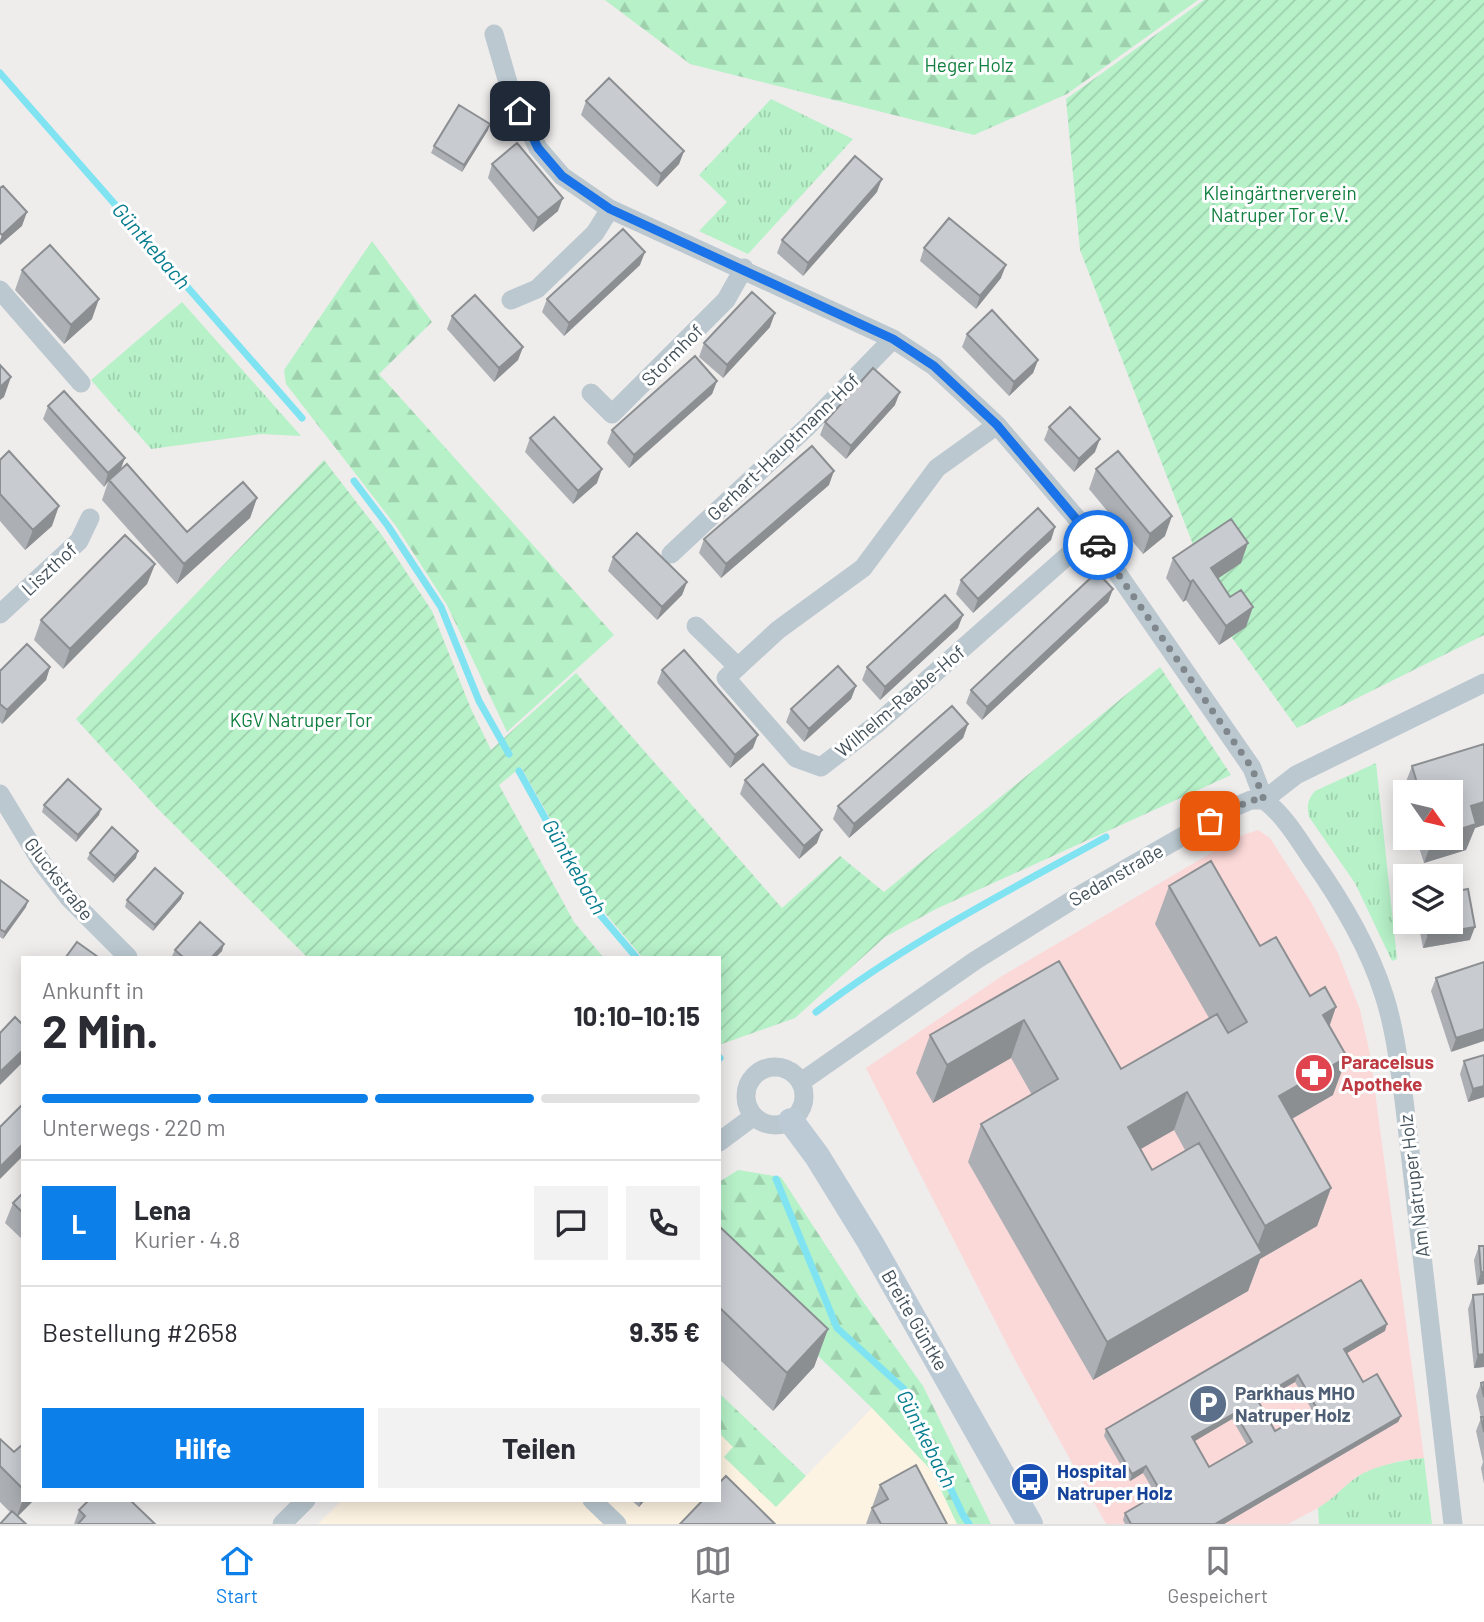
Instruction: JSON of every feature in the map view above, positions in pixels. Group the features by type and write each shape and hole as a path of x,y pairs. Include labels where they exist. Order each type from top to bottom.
{"street":[{"path":"494,34 511,93 538,148 562,176 610,209 744,268 893,339 934,366 997,425 1091,535 1252,768 1264,800"},
{"path":"511,300 537,289 595,233 610,209"},
{"name":"Stormhof","path":"591,393 612,414 726,300 744,268"},
{"path":"0,290 81,383"},
{"name":"Gerhart-Hauptmann-Hof","path":"671,554 807,427 893,339"},
{"path":"696,626 738,667 778,630 863,568 937,468 997,425"},
{"name":"Liszthof","path":"0,614 79,541 90,518"},
{"name":"Wilhelm-Raabe-Hof","path":"738,667 726,678 796,758 821,767 877,724 1091,535"},
{"name":"Sedanstraße","path":"801,1082 976,960 1082,894 1232,807 1251,800 1264,800 1296,775 1484,683"},
{"name":"Gluckstraße","path":"0,794 42,863 69,898 127,956"},
{"name":"Am Natruper Holz","path":"1264,800 1283,818 1332,887 1362,941 1384,995 1396,1044 1404,1100 1452,1524"},
{"path":"780,1067 793,1072 801,1082 804,1102 799,1114 791,1121 777,1126 765,1124 754,1116 748,1106 748,1084 757,1073 780,1067"},
{"path":"721,1141 754,1116"},
{"name":"Breite Güntke","path":"791,1121 817,1156 870,1242 1030,1524"},
{"path":"282,1524 304,1502"},
{"path":"594,1502 613,1523"}],"shaded area":[{"path":"1258,830 1270,838 1311,902 1338,953 1360,1010 1370,1054 1424,1458 1399,1461 1356,1477 1331,1501 1288,1524 1106,1524 1016,1362 866,1068 1002,976 1240,836"},
{"path":"872,1408 932,1471 957,1524 318,1524 340,1502 721,1502 721,1435 733,1447 724,1457 776,1507"}],"green space":[{"name":"Heger Holz","path":"605,0 1198,0 1067,94 974,135 690,64"},
{"name":"Kleingärtnerverein Natruper Tor e.V.","path":"1204,0 1484,0 1484,635 1297,728 1225,628 1080,250 1066,99"},
{"path":"771,99 853,139 748,254 699,231 727,202 699,175"},
{"path":"372,241 432,322 379,374 614,635 507,732 447,605 396,526 286,384 284,370"},
{"path":"182,302 301,436 261,434 151,449 91,380"},
{"name":"KGV Natruper Tor","path":"324,460 381,534 432,611 471,709 491,750 576,673 782,908 840,856 884,892 1160,667 1231,775 936,909 885,937 795,1018 721,1044 721,956 641,956 600,907 521,767 499,785 574,922 602,956 306,956 158,809 76,719"},
{"path":"1376,763 1397,959 1392,961 1355,883 1309,817 1309,800 1315,791"},
{"path":"738,1170 781,1177 859,1296 923,1386 991,1524 957,1524 932,1471 872,1408 721,1262 721,1181"},
{"path":"721,1395 806,1476 776,1507 724,1457 733,1447 721,1435"},
{"path":"1424,1458 1432,1524 1319,1524 1318,1508 1361,1474 1387,1464"}],"building":[{"path":"609,78 684,151 661,174 586,101"},
{"path":"459,105 490,124 464,165 434,146"},
{"path":"517,143 563,198 538,218 492,164"},
{"path":"855,156 882,179 808,263 782,240"},
{"path":"3,186 27,212 2,235 0,188"},
{"path":"949,218 1006,265 980,296 924,248"},
{"path":"623,229 645,252 569,323 547,299"},
{"path":"50,245 99,299 71,325 22,270"},
{"path":"752,292 775,313 727,365 704,343"},
{"path":"475,295 523,347 499,368 452,316"},
{"path":"992,310 1038,360 1014,382 967,334"},
{"path":"695,356 717,381 634,455 612,430"},
{"path":"0,365 11,377 0,387"},
{"path":"873,368 900,392 851,446 825,422"},
{"path":"64,391 125,458 108,473 48,406"},
{"path":"1070,407 1100,439 1079,459 1049,427"},
{"path":"554,417 602,469 578,491 530,438"},
{"path":"812,446 834,471 726,564 704,539"},
{"path":"9,451 59,506 33,530 0,494 0,460"},
{"path":"1118,451 1172,516 1150,534 1096,469"},
{"path":"127,464 187,532 243,482 257,498 184,564 109,480"},
{"path":"1038,508 1055,527 978,599 961,580"},
{"path":"1231,519 1248,543 1211,568 1230,597 1241,590 1253,607 1226,626 1193,580 1190,582 1173,558"},
{"path":"637,533 687,582 662,607 613,557"},
{"path":"125,535 155,564 70,649 41,620"},
{"path":"1097,572 1113,589 987,707 971,690"},
{"path":"945,595 963,615 885,687 867,667"},
{"path":"27,644 50,667 7,710 0,704 0,671"},
{"path":"684,650 758,735 735,755 662,670"},
{"path":"838,666 856,686 809,729 791,709"},
{"path":"952,706 968,724 854,824 838,806"},
{"path":"1484,744 1484,802 1471,806 1476,824 1463,828 1463,780 1416,780 1412,766"},
{"path":"763,764 822,830 804,846 745,780"},
{"path":"68,779 101,809 78,835 44,805"},
{"path":"112,827 138,851 115,876 90,853"},
{"path":"1211,861 1260,946 1276,937 1310,996 1325,987 1336,1007 1323,1015 1347,1057 1279,1096 1331,1188 1265,1226 1187,1092 1128,1127 1152,1170 1199,1143 1262,1253 1107,1342 981,1124 1058,1079 1024,1020 947,1065 930,1035 1059,961 1121,1069 1217,1014 1228,1033 1247,1022 1169,886"},
{"path":"155,868 183,893 155,925 127,900"},
{"path":"0,880 28,901 5,932 0,929"},
{"path":"1468,889 1475,927 1463,929 1463,890"},
{"path":"200,922 224,944 213,956 182,956 175,950"},
{"path":"77,942 97,956 67,956"},
{"path":"1484,962 1484,1029 1456,1038 1436,978"},
{"path":"15,1017 21,1023 21,1052 0,1072 0,1033"},
{"path":"1484,1055 1484,1086 1473,1089 1464,1061"},
{"path":"21,1106 21,1146 0,1167 0,1127"},
{"path":"21,1195 21,1211 13,1203"},
{"path":"721,1228 828,1329 787,1373 721,1309"},
{"path":"1479,1246 1484,1246 1484,1272 1481,1272"},
{"name":"Parkhaus MHO Natruper Holz","path":"1361,1280 1387,1324 1344,1349 1363,1382 1377,1374 1401,1416 1215,1524 1131,1524 1125,1513 1161,1492 1146,1466 1132,1474 1106,1429","holes":["1298,1375 1316,1407 1275,1431 1257,1399","1235,1413 1252,1442 1209,1467 1192,1437"]},
{"path":"1484,1294 1484,1354 1478,1355 1473,1295"},
{"path":"0,1439 14,1452 21,1446 21,1487 0,1466"},
{"path":"916,1465 947,1524 881,1524 872,1508 888,1499 880,1485"},
{"path":"726,1476 775,1524 680,1524 701,1502 721,1502 721,1481"},
{"path":"87,1502 132,1502 155,1524 78,1524 85,1516 79,1510"},
{"path":"12,1511 26,1524 0,1524"}],"waterway":[{"name":"Güntkebach","path":"0,73 302,418"},
{"name":"Güntkebach","path":"354,481 388,526 441,607 479,701 509,754"},
{"name":"Güntkebach","path":"519,771 596,910 635,956"},
{"path":"816,1012 921,941 1106,837"},
{"name":"Güntkebach","path":"776,1179 837,1328 904,1389 969,1524"}],"way so far":[{"path":"1098,545 1252,768 1259,784 1264,800 1251,800 1232,807 1210,821"}],"place":[{"name":"Paracelsus Apotheke","path":"1314,1073"},
{"name":"Parkhaus MHO Natruper Holz","path":"1208,1404"},
{"name":"Hospital Natruper Holz","path":"1030,1482"}],"route":[{"path":"520,111 538,148 562,176 610,209 744,268 893,339 934,366 997,425 1098,545"}]}
